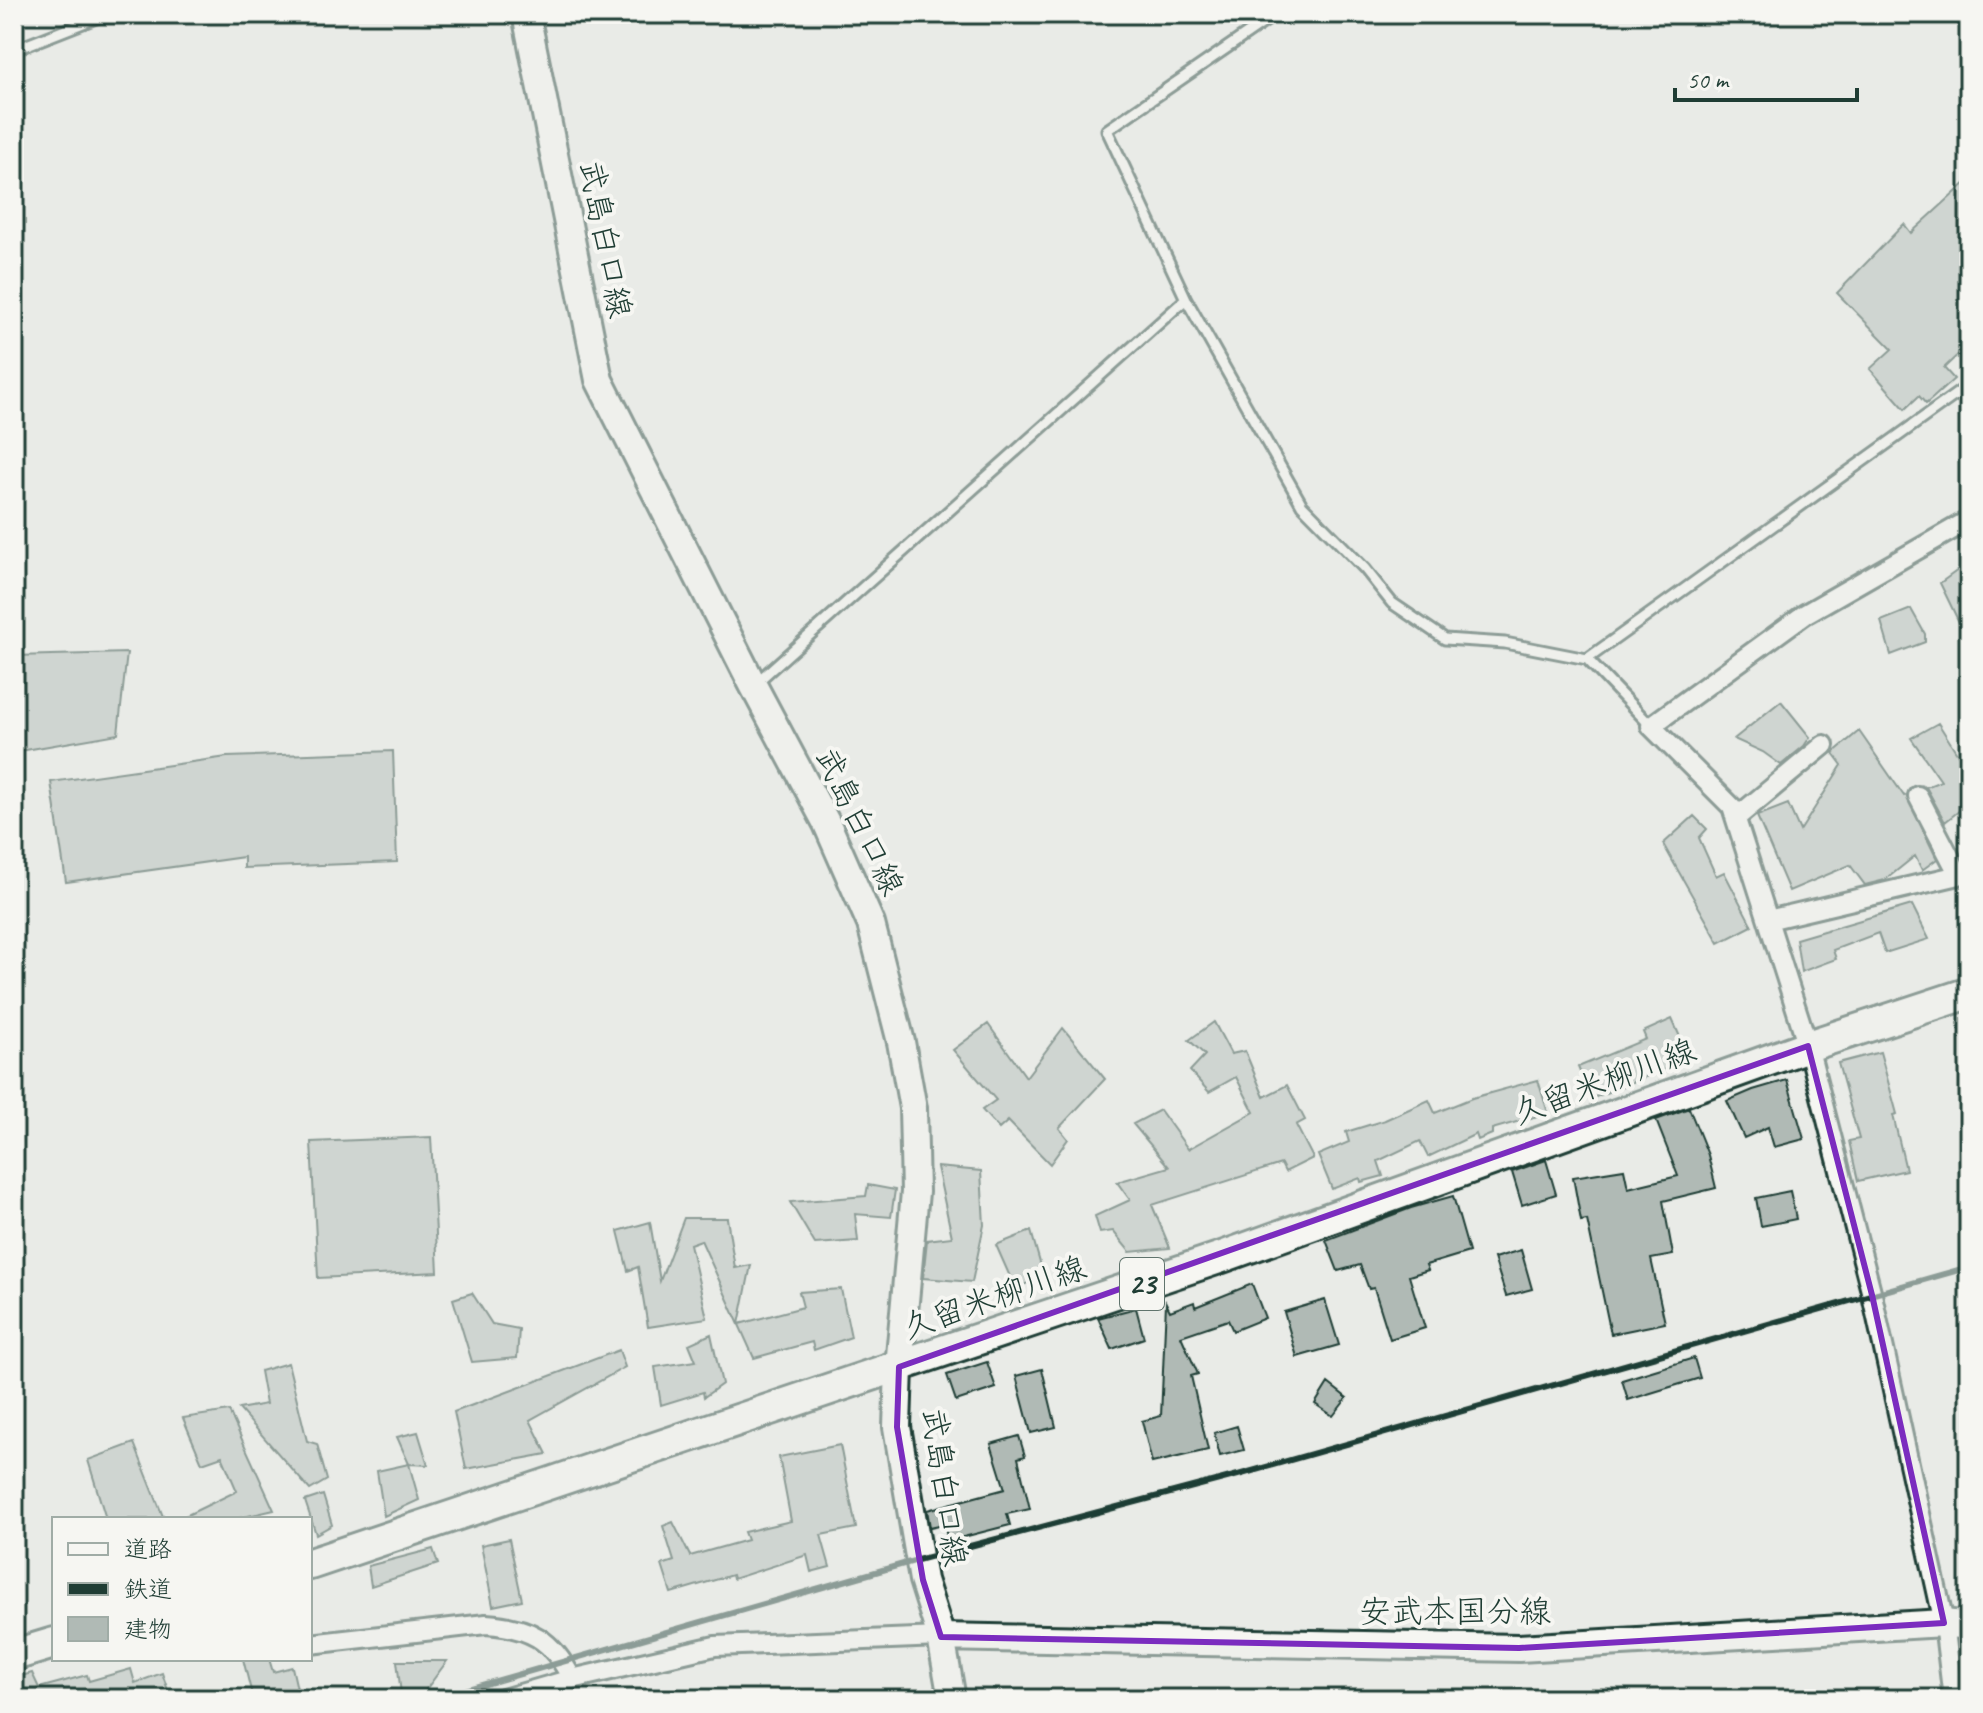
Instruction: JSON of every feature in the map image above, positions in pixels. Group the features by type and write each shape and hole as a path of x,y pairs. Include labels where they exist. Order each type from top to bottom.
{"main road":[{"name":"武島白口線","path":"526,14 599,380 827,824 871,924 901,1042 913,1108 915,1192 899,1367 897,1427 923,1580 941,1637 952,1699"},
{"name":"久留米柳川線","path":"312,1563 1222,1257 1808,1046 1969,993"},
{"name":"安武本国分線","path":"941,1637 1519,1648 1956,1624"},
{"path":"14,1655 52,1644"}],"street":[{"path":"1953,1699 1956,1624 1808,1046 1732,807 1651,726 1805,614 1969,520"},
{"path":"1736,818 1824,745"},
{"path":"1768,920 1959,875 1918,796"},
{"path":"312,1644 486,1624 515,1626 542,1638 563,1662 572,1679"},
{"path":"503,1699 572,1679 715,1646 941,1637"}],"lane":[{"path":"14,50 106,14"},
{"path":"1276,14 1107,130 1186,299 1302,505 1365,569 1392,603 1445,639 1505,643 1587,659 1651,726"},
{"path":"753,685 1186,299"},
{"path":"1587,659 1969,385"}],"highlighted area":[{"path":"1808,1046 1872,1295 1944,1623 1519,1648 941,1637 923,1580 897,1427 899,1367"}],"building":[{"path":"1969,180 1969,344 1944,368 1954,379 1926,404 1919,396 1905,409 1870,369 1892,349 1837,293 1904,224 1911,233"},
{"path":"1969,562 1969,643 1940,583"},
{"path":"1911,609 1925,634 1925,642 1891,655 1881,621"},
{"path":"127,653 118,734 14,752 14,656"},
{"path":"1781,701 1810,737 1781,765 1763,752 1734,739"},
{"path":"1938,723 1969,772 1969,803 1945,822 1926,787 1941,781 1911,738"},
{"path":"1859,731 1906,795 1937,859 1922,870 1915,856 1885,880 1865,885 1850,865 1789,891 1757,816 1788,804 1800,831 1842,765 1833,753"},
{"path":"393,751 397,862 244,868 244,857 66,882 51,782 227,757"},
{"path":"1694,816 1707,829 1699,838 1716,876 1724,872 1752,926 1719,943 1663,844"},
{"path":"1912,905 1929,939 1885,953 1878,933 1833,950 1836,959 1801,972 1796,939"},
{"path":"1672,1019 1690,1059 1591,1099 1578,1067 1646,1039 1643,1032"},
{"path":"1214,1022 1231,1054 1245,1051 1264,1097 1287,1085 1305,1120 1296,1125 1313,1158 1285,1172 1281,1164 1152,1205 1170,1248 1130,1252 1113,1231 1100,1233 1095,1216 1130,1200 1117,1182 1169,1167 1133,1124 1160,1110 1188,1149 1254,1112 1236,1077 1209,1092 1190,1071 1205,1055 1189,1040"},
{"path":"988,1024 1026,1077 1063,1028 1105,1079 1059,1128 1068,1139 1050,1164 1008,1121 999,1129 982,1110 996,1100 953,1050"},
{"path":"1880,1052 1897,1114 1893,1115 1906,1170 1858,1181 1849,1141 1859,1139 1838,1063"},
{"path":"1538,1080 1548,1113 1492,1129 1492,1134 1478,1140 1476,1134 1428,1157 1420,1141 1378,1161 1383,1176 1361,1182 1360,1178 1332,1189 1318,1155 1349,1142 1346,1132 1385,1120 1429,1100 1435,1113 1472,1098"},
{"path":"1787,1080 1804,1139 1774,1147 1768,1127 1744,1138 1727,1101"},
{"path":"1689,1108 1708,1155 1716,1188 1663,1201 1673,1255 1651,1259 1665,1323 1611,1334 1587,1220 1581,1221 1573,1177 1624,1169 1628,1188 1678,1176 1656,1120"},
{"path":"431,1137 438,1272 318,1278 311,1142"},
{"path":"1546,1160 1556,1194 1522,1205 1512,1172"},
{"path":"937,1167 981,1171 984,1225 972,1282 923,1278 927,1240 952,1237"},
{"path":"868,1185 895,1190 891,1217 855,1214 858,1241 815,1244 790,1202 866,1196"},
{"path":"1790,1191 1796,1219 1761,1226 1756,1198"},
{"path":"1453,1196 1469,1252 1426,1265 1428,1270 1409,1276 1425,1328 1390,1339 1374,1288 1369,1289 1360,1265 1338,1271 1326,1240 1411,1208"},
{"path":"684,1218 727,1218 735,1268 751,1265 739,1324 803,1307 799,1292 841,1289 851,1337 814,1350 812,1342 754,1358 701,1240 690,1244 707,1318 648,1327 638,1267 628,1271 618,1231 650,1222 660,1281"},
{"path":"1031,1231 1044,1277 1015,1288 996,1245"},
{"path":"1521,1250 1532,1289 1506,1296 1494,1258"},
{"path":"1252,1284 1265,1318 1233,1331 1228,1320 1181,1336 1198,1374 1191,1376 1208,1450 1152,1463 1142,1421 1161,1416 1166,1303 1170,1311 1194,1302 1195,1307"},
{"path":"472,1293 492,1324 519,1329 517,1358 472,1362 453,1299"},
{"path":"1325,1300 1339,1345 1297,1357 1284,1312"},
{"path":"1136,1308 1144,1338 1112,1349 1098,1318"},
{"path":"711,1334 722,1384 704,1397 703,1392 661,1405 655,1367 696,1361 689,1344"},
{"path":"619,1350 625,1367 530,1420 547,1454 466,1469 454,1412"},
{"path":"1694,1358 1700,1378 1628,1400 1622,1380"},
{"path":"987,1362 996,1388 956,1401 947,1375"},
{"path":"288,1363 307,1441 317,1444 327,1480 310,1490 239,1409 266,1404 260,1371"},
{"path":"1042,1369 1056,1427 1031,1433 1016,1376"},
{"path":"1328,1383 1347,1398 1333,1416 1315,1404"},
{"path":"229,1411 274,1510 244,1517 183,1517 237,1491 222,1456 202,1463 183,1418"},
{"path":"1237,1426 1244,1450 1220,1456 1214,1433"},
{"path":"418,1432 428,1465 409,1464 397,1437"},
{"path":"1019,1436 1025,1456 1018,1458 1030,1509 1007,1514 1010,1525 948,1541 944,1524 930,1527 927,1510 1005,1489 991,1444"},
{"path":"134,1443 163,1517 105,1517 88,1460"},
{"path":"840,1445 856,1528 821,1535 830,1567 811,1572 807,1555 733,1579 732,1575 671,1593 662,1565 674,1561 663,1526 673,1522 690,1556 747,1540 744,1532 791,1521 779,1457"},
{"path":"409,1464 419,1500 384,1516 377,1471"},
{"path":"323,1495 332,1525 316,1534 305,1501"},
{"path":"509,1539 522,1600 493,1606 481,1545"},
{"path":"433,1549 438,1564 371,1586 368,1566"},
{"path":"244,1661 270,1661 273,1672 292,1667 297,1689 253,1699"},
{"path":"397,1661 447,1661 422,1695 401,1694"},
{"path":"131,1669 135,1683 162,1673 171,1699 14,1699 14,1678 32,1673 39,1688 87,1675 89,1681"}],"railway":[{"path":"433,1699 921,1559 1238,1475 1969,1267"}]}
